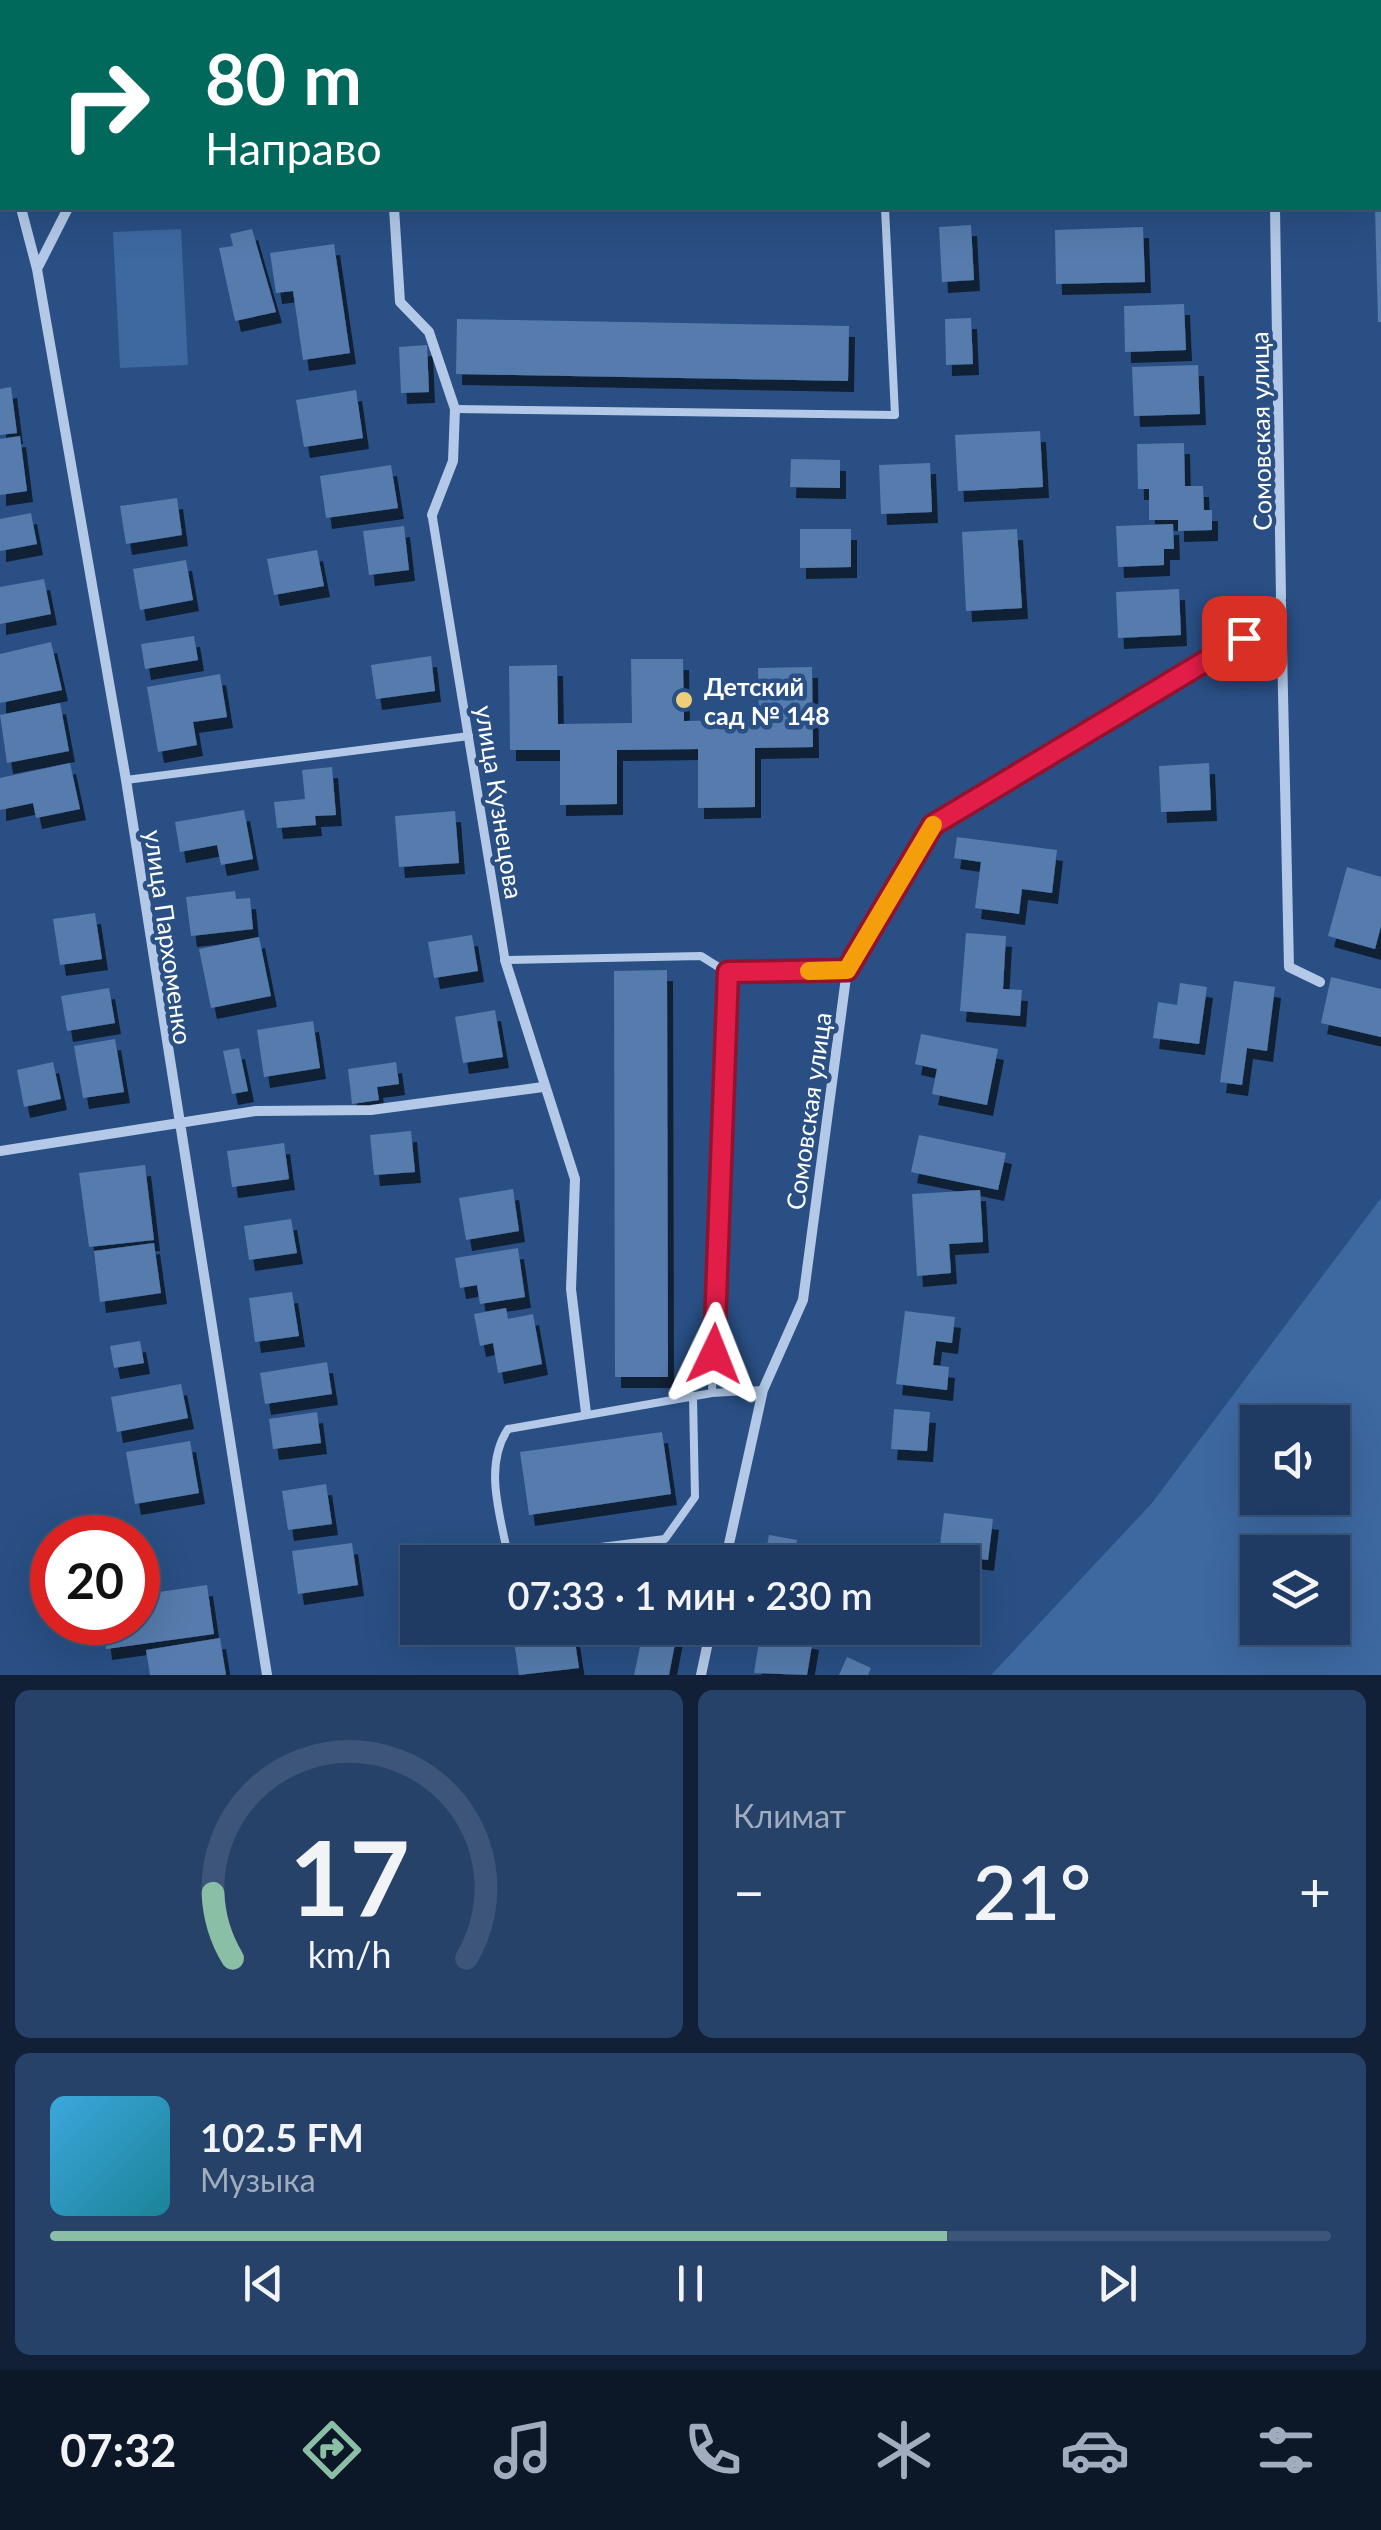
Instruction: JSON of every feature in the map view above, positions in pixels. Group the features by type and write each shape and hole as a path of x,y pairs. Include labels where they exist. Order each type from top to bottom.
{"street":[{"name":"улица Пархоменко","path":"22,210 37,268 126,780 176,1121 267,1675"},
{"path":"37,268 67,210"},
{"name":"улица Кузнецова","path":"394,210 400,302 430,332 454,408 453,461 432,515 505,960 575,1179 571,1289 586,1413"},
{"name":"Сомовская улица","path":"729,1545 763,1390 804,1300 847,970 933,825 1260,627 1281,598 1275,210"},
{"path":"1281,598 1289,966 1320,982"},
{"path":"1260,627 1282,653"},
{"path":"0,1151 256,1111 371,1110 543,1088"},
{"path":"701,1675 707,1645"}],"lane":[{"path":"454,408 895,415 885,210"},
{"path":"126,780 468,736"},
{"path":"505,960 701,956 728,972 847,970"},
{"path":"712,1393 728,972"},
{"path":"506,1545 493,1466 497,1445 508,1430 712,1393 763,1390"},
{"path":"617,1545 665,1539 695,1497 693,1396"}],"shaded area":[{"path":"181,229 188,365 120,368 113,232"},
{"path":"1381,1198 1381,1675 991,1675 1152,1503"}],"building":[{"path":"1375,210 1381,210 1381,322"},
{"path":"971,225 974,280 942,282 939,227"},
{"path":"1143,227 1145,282 1056,284 1055,230"},
{"path":"252,229 276,312 235,321 219,248 233,246 230,234"},
{"path":"334,244 350,353 303,360 293,291 276,293 270,253"},
{"path":"1184,304 1186,350 1125,352 1124,306"},
{"path":"971,318 973,364 946,365 945,319"},
{"path":"457,319 849,326 848,381 456,374"},
{"path":"427,345 429,392 401,393 399,347"},
{"path":"1198,365 1200,414 1134,416 1132,367"},
{"path":"11,387 17,433 0,435 0,389"},
{"path":"356,390 363,438 304,447 296,400"},
{"path":"1040,431 1043,487 958,491 955,435"},
{"path":"20,436 27,491 0,495 0,439"},
{"path":"1184,443 1185,486 1203,486 1204,510 1212,510 1212,530 1178,531 1178,520 1149,520 1149,489 1138,489 1137,444"},
{"path":"791,459 840,460 840,488 790,487"},
{"path":"930,463 932,512 881,514 879,465"},
{"path":"391,465 398,508 326,518 320,476"},
{"path":"177,498 182,535 126,544 120,506"},
{"path":"31,513 37,544 0,551 0,519"},
{"path":"1173,524 1174,549 1164,549 1164,565 1118,567 1116,526"},
{"path":"404,526 409,570 369,575 363,531"},
{"path":"800,529 851,529 851,567 800,568"},
{"path":"1017,529 1022,608 966,611 962,532"},
{"path":"317,550 324,586 274,595 267,559"},
{"path":"186,560 193,600 140,610 133,569"},
{"path":"44,579 51,614 0,624 0,587"},
{"path":"1179,589 1181,635 1118,638 1116,592"},
{"path":"194,636 198,660 145,669 141,644"},
{"path":"51,642 62,690 0,703 0,654"},
{"path":"431,656 435,691 376,699 371,665"},
{"path":"631,659 683,659 684,721 759,720 758,668 812,667 813,747 755,748 755,807 698,808 698,749 617,750 617,804 560,805 560,750 510,750 509,666 557,665 558,724 632,723"},
{"path":"220,674 227,717 193,722 197,745 158,752 147,687"},
{"path":"60,703 69,751 7,763 0,715"},
{"path":"70,763 80,809 36,818 33,803 0,810 0,778"},
{"path":"1209,763 1211,810 1161,812 1159,766"},
{"path":"332,767 336,815 315,816 316,825 277,828 274,802 305,799 302,770"},
{"path":"244,810 253,859 221,865 217,845 180,852 175,822"},
{"path":"455,811 459,863 399,867 395,816"},
{"path":"957,837 1057,850 1052,893 1022,889 1019,914 975,908 981,862 954,858"},
{"path":"1347,867 1381,877 1381,926 1375,949 1328,936"},
{"path":"235,891 236,899 250,898 253,929 191,936 186,897"},
{"path":"95,913 102,959 60,965 53,919"},
{"path":"966,933 1006,936 1003,989 1022,990 1020,1016 960,1011"},
{"path":"472,935 478,971 434,978 428,942"},
{"path":"259,937 271,996 211,1008 199,949"},
{"path":"667,970 668,1377 615,1377 614,971"},
{"path":"1331,977 1381,989 1381,1037 1321,1023"},
{"path":"1234,981 1275,987 1267,1051 1247,1048 1242,1085 1220,1082"},
{"path":"1180,983 1207,987 1199,1044 1153,1038 1158,1002 1177,1005"},
{"path":"109,988 115,1023 67,1031 61,996"},
{"path":"495,1010 503,1057 463,1063 455,1017"},
{"path":"313,1021 320,1068 264,1077 257,1030"},
{"path":"921,1034 998,1049 987,1105 932,1094 937,1069 915,1064"},
{"path":"115,1039 124,1092 83,1098 74,1046"},
{"path":"239,1048 248,1091 232,1094 223,1051"},
{"path":"53,1062 61,1099 24,1107 17,1070"},
{"path":"396,1062 399,1084 377,1087 379,1100 352,1104 348,1069"},
{"path":"411,1131 415,1172 374,1175 370,1135"},
{"path":"919,1135 1006,1153 998,1190 911,1172"},
{"path":"284,1143 289,1179 232,1187 227,1151"},
{"path":"145,1165 154,1240 89,1247 79,1173"},
{"path":"513,1189 519,1231 466,1240 459,1198"},
{"path":"980,1190 983,1242 949,1244 951,1273 917,1276 912,1194"},
{"path":"291,1219 297,1253 249,1260 244,1226"},
{"path":"154,1243 161,1293 100,1302 94,1251"},
{"path":"518,1248 525,1297 480,1304 477,1285 460,1288 455,1258"},
{"path":"292,1292 299,1336 255,1342 249,1298"},
{"path":"506,1308 508,1319 533,1314 542,1364 498,1373 493,1343 480,1346 474,1314"},
{"path":"905,1311 955,1317 952,1343 936,1341 933,1365 949,1367 947,1390 896,1384"},
{"path":"140,1341 144,1363 114,1368 110,1346"},
{"path":"327,1362 332,1394 265,1404 260,1373"},
{"path":"181,1384 188,1418 117,1432 111,1397"},
{"path":"894,1409 930,1412 927,1451 891,1449"},
{"path":"317,1412 321,1443 273,1449 269,1419"},
{"path":"662,1432 671,1494 529,1515 520,1452"},
{"path":"190,1441 199,1493 135,1504 126,1452"},
{"path":"326,1484 332,1524 288,1530 282,1491"},
{"path":"944,1513 993,1519 988,1560 980,1559 980,1545 940,1545"},
{"path":"769,1535 797,1540 796,1545 767,1545"},
{"path":"352,1543 358,1585 298,1594 292,1551"},
{"path":"207,1585 214,1634 160,1642 160,1592"},
{"path":"220,1638 226,1675 150,1675 146,1650"},
{"path":"515,1645 576,1645 579,1668 519,1675"},
{"path":"640,1645 675,1645 669,1675 634,1675"},
{"path":"758,1645 812,1645 807,1675 754,1673"},
{"path":"847,1657 871,1668 868,1675 839,1675"}],"slow traffic":[{"path":"809,971 847,970 933,825"}],"place":[{"name":"Детский сад № 148","path":"684,700"}],"route":[{"path":"714,1354 728,972 847,970 933,825 1244,638"}]}
